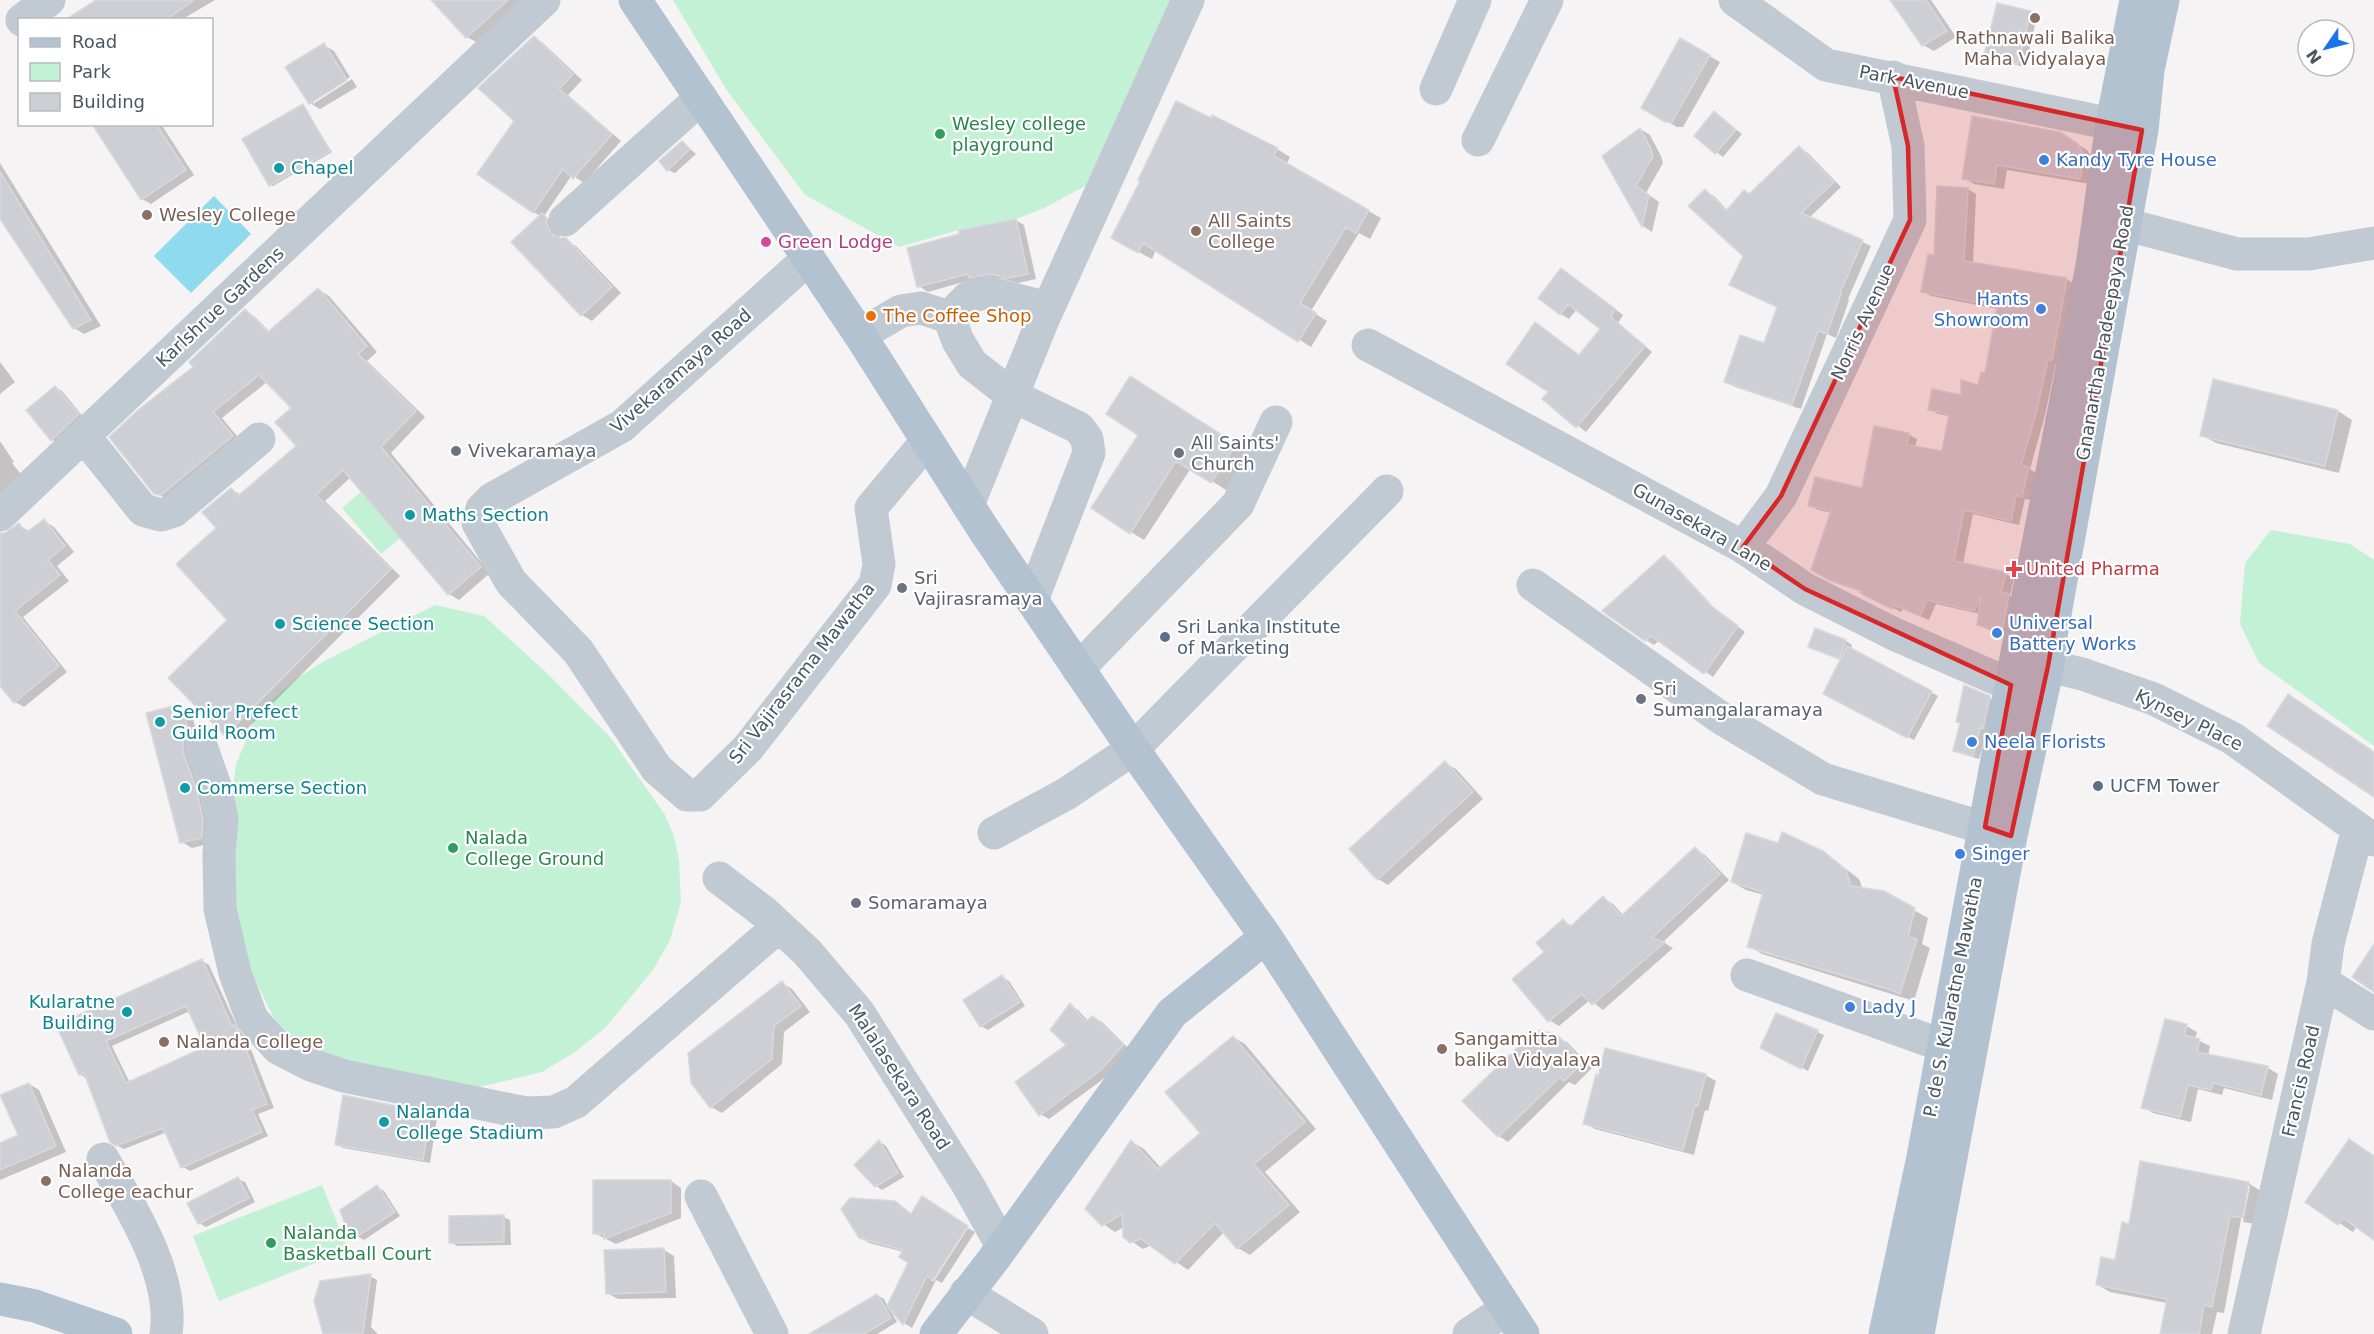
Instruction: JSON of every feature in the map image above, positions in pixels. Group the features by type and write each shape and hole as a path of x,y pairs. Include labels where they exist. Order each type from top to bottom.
{"main road":[{"path":"635,0 860,335 968,505 1078,669 1266,938 1514,1322"},
{"name":"Gnanartha Pradeepaya Road","path":"2045,680 2124,224 2127,126 2136,0"},
{"name":"Gnanartha Pradeepaya Road","path":"2013,672 2092,266 2127,126 2148,70 2163,0"},
{"name":"P. de S. Kularatne Mawatha","path":"1918,1334 1998,832 2013,672"},
{"name":"P. de S. Kularatne Mawatha","path":"1885,1334 1944,1046 1998,832 2045,680"},
{"path":"936,1334 1172,1013 1266,938"},
{"path":"0,1299 35,1306 116,1334"}],"street":[{"path":"24,18 49,0"},
{"name":"Karlshrue Gardens","path":"0,515 544,0"},
{"path":"968,505 1048,308 1188,0"},
{"path":"1436,89 1475,0"},
{"path":"1478,140 1547,0"},
{"name":"Park Avenue","path":"1735,0 1826,65 2127,126"},
{"path":"0,35 18,22"},
{"name":"Norris Avenue","path":"1743,547 1781,496 1910,220 1908,146 1893,78"},
{"path":"565,220 701,98"},
{"path":"2124,224 2237,254 2309,254 2374,243"},
{"name":"Vivekaramaya Road","path":"482,509 492,500 622,426 809,258"},
{"path":"949,317 968,298 986,292 1048,308"},
{"path":"860,335 901,311 921,308 949,317"},
{"path":"949,317 958,341 972,364 1012,396 1079,429 1088,439 1089,453 1032,600"},
{"name":"Gunasekara Lane","path":"1368,345 1743,547 1805,589 1894,634 2045,680"},
{"path":"1078,669 1238,504 1276,422"},
{"path":"84,436 143,510 161,515 174,511 259,439"},
{"name":"Sri Vajirasrama Mawatha","path":"482,509 478,523 511,582 578,651 657,769 687,795 700,795 748,748 875,585 879,564 871,508 927,441"},
{"path":"994,834 1066,794 1133,749 1387,491"},
{"path":"1533,585 1722,718 1822,779 1998,832"},
{"name":"Kynsey Place","path":"2045,680 2082,674 2154,699 2232,738 2366,834"},
{"path":"201,746 215,786 222,819 219,854 220,909 235,973 252,1019 278,1048 311,1065 344,1076 526,1113 554,1112 576,1102 779,926"},
{"name":"Francis Road","path":"2244,1334 2323,982 2328,944 2366,834"},
{"name":"Malalasekara Road","path":"719,878 765,913 807,952 859,1013 968,1185 1002,1246"},
{"path":"1747,975 1944,1046"},
{"path":"2323,982 2374,1014"},
{"path":"103,1159 126,1198 155,1258 166,1303 166,1334"},
{"path":"701,1196 772,1334"},
{"path":"966,1293 1032,1334"},
{"path":"1469,1334 1514,1322"}],"highlighted area":[{"path":"1893,77 2142,130 2048,666 2011,836 1985,827 2011,685 1805,589 1743,547 1781,496 1910,220 1908,146"}],"green space":[{"name":"Wesley college playground","path":"673,0 1181,0 1100,178 1042,209 1016,219 959,230 899,247 805,195 726,89"},
{"path":"361,492 400,538 381,554 342,508"},
{"path":"2271,530 2350,544 2374,560 2374,746 2259,663 2240,624 2245,563"},
{"name":"Nalada College Ground","path":"435,605 484,616 549,675 610,737 665,815 674,836 679,860 681,902 670,940 653,970 605,1028 575,1052 542,1072 471,1089 417,1086 294,1043 276,1022 251,972 231,903 229,818 236,765 256,715 296,679 326,660"},
{"name":"Nalanda Basketball Court","path":"322,1185 348,1250 219,1301 193,1236"}],"water":[{"path":"214,196 251,234 191,293 154,256"}],"building":[{"path":"96,0 194,0 169,18 68,18"},
{"path":"431,0 508,0 466,38"},
{"path":"1890,0 1926,0 1947,31 1922,46"},
{"path":"1997,3 2031,11 2018,64 1984,55"},
{"path":"534,36 573,74 559,89 612,134 573,179 563,169 533,213 477,174 514,121 478,88"},
{"path":"1680,38 1710,55 1672,122 1665,122 1641,108"},
{"path":"324,43 347,80 309,104 285,67"},
{"path":"1176,101 1211,118 1212,115 1278,148 1274,156 1369,210 1356,233 1346,227 1300,303 1316,313 1298,342 1143,243 1138,253 1111,238"},
{"name":"Chapel","path":"303,104 330,151 269,186 242,139"},
{"path":"1714,111 1736,130 1715,154 1694,136"},
{"path":"1972,116 2060,132 2077,143 2084,155 2080,179 1997,165 1994,184 1962,179"},
{"path":"93,126 157,126 186,170 141,200"},
{"path":"1640,128 1653,156 1636,186 1649,195 1642,227 1602,156"},
{"path":"682,141 690,149 667,171 659,161"},
{"path":"1799,146 1834,182 1801,213 1863,240 1840,293 1827,334 1818,331 1792,405 1724,382 1740,335 1764,343 1777,307 1729,285 1743,256 1688,206 1705,189 1726,211 1744,190 1749,194"},
{"path":"0,172 91,320 73,329 0,219"},
{"path":"1937,186 1968,188 1964,261 2067,278 2052,360 2048,360 2021,465 2029,467 2022,497 2016,495 2011,521 1964,510 1954,561 2006,572 2001,592 2009,594 2002,631 1977,625 1981,597 1974,611 1927,600 1920,616 1894,605 1892,609 1860,593 1861,591 1829,580 1811,570 1831,511 1808,506 1815,477 1862,488 1874,426 1909,433 1907,445 1942,451 1949,414 1928,410 1932,389 1961,395 1961,380 1978,385 1981,372 1985,373 1997,306 1921,292 1928,254 1934,255"},
{"path":"542,213 547,218 551,233 559,238 566,238 612,287 581,316 511,242"},
{"path":"1016,219 1028,274 1008,278 990,274 969,278 968,274 917,287 907,248 959,234 959,230"},
{"path":"1561,268 1615,309 1611,317 1645,346 1576,428 1542,399 1548,392 1506,364 1535,322 1579,355 1600,329 1568,304 1560,315 1538,298"},
{"path":"318,288 367,346 358,354 416,411 381,447 481,567 448,595 343,470 316,495 391,569 225,736 168,678 227,620 176,564 216,528 202,512 231,488 238,496 296,446 275,422 291,408 259,375 213,412 233,436 161,495 154,494 109,437 137,411 193,367 189,362 245,309 268,332"},
{"name":"All Saints' Church","path":"1130,376 1236,444 1211,483 1176,461 1130,534 1091,508 1138,435 1106,414"},
{"path":"2213,379 2338,410 2325,466 2200,436"},
{"path":"55,386 79,414 51,441 26,410"},
{"path":"44,519 65,546 48,560 60,575 15,611 59,666 14,703 0,686 0,533 5,533 19,523 26,533"},
{"path":"1664,555 1710,605 1738,626 1704,674 1651,636 1645,641 1602,611"},
{"path":"1815,628 1846,640 1839,659 1808,647"},
{"path":"1847,646 1932,691 1907,738 1823,694"},
{"path":"1964,685 1990,696 1983,728 1980,727 1973,756 1953,751 1960,723 1956,722"},
{"path":"2288,694 2374,752 2374,797 2267,726"},
{"name":"Commerse Section","path":"181,704 189,732 183,742 183,752 197,791 203,820 202,838 180,843 146,713"},
{"path":"1445,761 1473,792 1377,880 1349,849"},
{"path":"1782,832 1823,851 1846,870 1851,886 1884,891 1915,908 1908,937 1917,939 1900,994 1747,947 1763,892 1731,882 1746,833 1778,843"},
{"path":"1695,847 1720,874 1652,938 1665,942 1592,1005 1582,994 1548,1022 1512,979 1544,952 1536,943 1563,919 1570,927 1603,896 1621,916"},
{"path":"2374,944 2374,992 2352,977"},
{"path":"202,959 232,1026 234,1025 240,1034 267,1104 252,1110 262,1132 181,1168 163,1128 116,1146 110,1142 84,1073 79,1075 56,1025","holes":["186,1006 205,1047 126,1083 106,1041"]},
{"path":"1002,975 1020,1002 980,1027 963,1000"},
{"path":"782,981 801,1006 774,1026 772,1059 710,1108 691,1083 688,1053"},
{"path":"1070,1003 1085,1021 1093,1016 1123,1045 1101,1070 1039,1116 1015,1082 1066,1045 1050,1030"},
{"path":"1776,1013 1818,1030 1801,1069 1760,1048"},
{"path":"2165,1019 2187,1024 2184,1035 2200,1039 2197,1052 2268,1066 2261,1095 2213,1083 2211,1090 2188,1085 2180,1117 2141,1108"},
{"path":"1540,1030 1557,1035 1584,1062 1564,1081 1560,1077 1498,1137 1462,1101 1521,1044 1523,1046"},
{"path":"1233,1036 1305,1122 1254,1164 1289,1205 1237,1249 1215,1223 1175,1264 1141,1239 1130,1243 1123,1237 1122,1214 1102,1226 1085,1209 1131,1140 1158,1169 1200,1133 1165,1092"},
{"path":"1605,1048 1706,1074 1683,1150 1583,1124"},
{"path":"29,1083 56,1146 0,1170 0,1143 18,1135 0,1095"},
{"name":"Nalanda College Stadium","path":"343,1095 431,1113 423,1160 335,1145"},
{"path":"2349,1139 2374,1156 2374,1240 2343,1218 2338,1225 2305,1202"},
{"path":"879,1140 898,1173 875,1187 854,1165"},
{"path":"2140,1161 2249,1182 2243,1218 2230,1216 2212,1307 2204,1305 2199,1334 2160,1334 2167,1299 2096,1285 2101,1257 2115,1260 2122,1222 2129,1224"},
{"path":"238,1177 249,1198 198,1224 187,1203"},
{"path":"593,1180 671,1180 671,1213 604,1239 604,1234 593,1234"},
{"path":"377,1185 395,1212 356,1237 347,1230 340,1210"},
{"path":"922,1196 968,1226 933,1280 927,1276 903,1325 887,1306 908,1263 899,1257 903,1250 859,1238 841,1209 850,1198 895,1201 911,1214"},
{"path":"504,1215 504,1242 449,1243 449,1216"},
{"path":"664,1248 666,1292 606,1294 604,1250"},
{"path":"371,1274 363,1334 323,1334 314,1301 320,1281"},
{"path":"877,1294 891,1318 864,1334 809,1334"}],"place":[{"name":"Rathnawali Balika Maha Vidyalaya","path":"2035,18"},
{"name":"Wesley college playground","path":"940,134"},
{"name":"Kandy Tyre House","path":"2044,160"},
{"name":"Chapel","path":"279,168"},
{"name":"Wesley College","path":"147,215"},
{"name":"All Saints College","path":"1196,231"},
{"name":"Green Lodge","path":"766,242"},
{"name":"Hants Showroom","path":"2041,309"},
{"name":"The Coffee Shop","path":"871,316"},
{"name":"Vivekaramaya","path":"456,451"},
{"name":"All Saints' Church","path":"1179,453"},
{"name":"Maths Section","path":"410,515"},
{"name":"United Pharma","path":"2014,569"},
{"name":"Sri Vajirasramaya","path":"902,588"},
{"name":"Science Section","path":"280,624"},
{"name":"Universal Battery Works","path":"1997,633"},
{"name":"Sri Lanka Institute of Marketing","path":"1165,637"},
{"name":"Sri Sumangalaramaya","path":"1641,699"},
{"name":"Senior Prefect Guild Room","path":"160,722"},
{"name":"Neela Florists","path":"1972,742"},
{"name":"UCFM Tower","path":"2098,786"},
{"name":"Commerse Section","path":"185,788"},
{"name":"Nalada College Ground","path":"453,848"},
{"name":"Singer","path":"1960,854"},
{"name":"Somaramaya","path":"856,903"},
{"name":"Lady J","path":"1850,1007"},
{"name":"Kularatne Building","path":"127,1012"},
{"name":"Nalanda College","path":"164,1042"},
{"name":"Sangamitta balika Vidyalaya","path":"1442,1049"},
{"name":"Nalanda College Stadium","path":"384,1122"},
{"name":"Nalanda College eachur","path":"46,1181"},
{"name":"Nalanda Basketball Court","path":"271,1243"}]}
